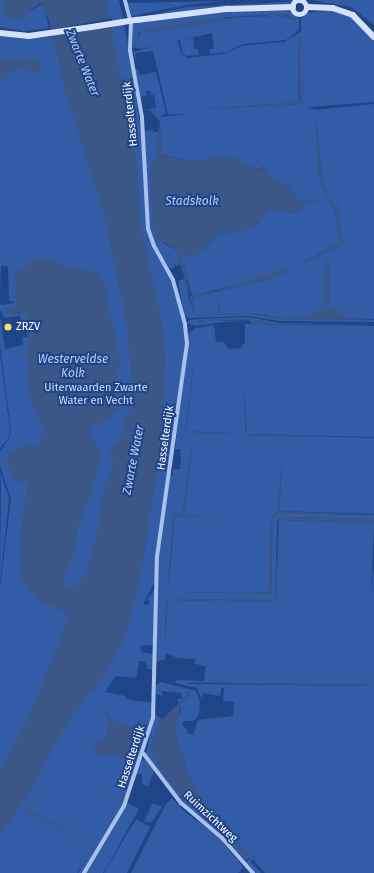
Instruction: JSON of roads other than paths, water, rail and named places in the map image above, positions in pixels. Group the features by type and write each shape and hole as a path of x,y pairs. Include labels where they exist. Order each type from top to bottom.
{"main road":[{"path":"0,33 24,36 227,9 293,7 300,0 305,2 308,7"},
{"path":"293,7 299,15 305,13 308,7"},
{"path":"308,7 333,8 353,15 374,37"}],"street":[{"name":"Hasselterdijk","path":"84,873 124,806 143,753 154,708 157,557 187,339 173,280 154,246 148,229 142,117 130,50 131,23 125,0"},
{"name":"Ruimzichtweg","path":"143,753 184,807 222,838 252,873"}],"water":[{"path":"106,0 137,164 141,227 160,311 166,358 161,448 143,564 127,632 113,662 95,688 96,692 91,691 64,729 31,790 0,837 0,772 32,709 68,618 61,610 37,600 21,580 20,537 27,483 14,480 6,461 10,452 24,446 30,444 39,448 39,442 44,428 33,408 27,377 28,355 12,355 28,352 26,314 7,314 5,310 16,306 14,275 39,256 59,264 98,273 108,291 106,301 116,333 117,351 120,359 117,384 119,411 102,423 89,426 91,436 101,450 101,455 93,487 78,528 75,550 63,580 66,587 76,586 86,573 100,521 98,518 105,483 111,472 111,463 115,459 108,453 122,436 124,421 129,415 131,387 128,331 104,215 64,88 49,20 41,3 28,12 26,19 5,17 1,1"},
{"path":"285,14 298,23 284,16 245,17 142,33 139,37 140,46 137,38 141,31 200,20"},
{"path":"301,36 303,99 301,104 193,110 300,101 298,37"},
{"path":"23,58 38,61 43,70 38,72 17,69 0,82 0,61"},
{"path":"316,115 322,179 330,201 337,204 343,244 294,268 340,241 335,212 319,179"},
{"name":"Stadskolk","path":"159,121 163,156 197,162 215,157 235,158 255,169 265,168 270,178 289,187 298,201 324,202 307,202 296,213 268,210 261,221 250,229 219,234 212,239 209,246 192,258 181,252 190,296 216,291 284,269 290,270 273,278 192,298 195,315 176,249 156,238 153,226 150,169 157,154"},
{"path":"328,257 329,306 347,318 374,320 280,319 247,314 205,315 219,313 217,298 221,313 250,313 283,318 309,317 324,307 324,265"},
{"path":"247,319 275,324 374,326 252,325 249,320 206,320 199,325 197,322 204,320"},
{"path":"198,329 186,431 241,434 185,433"},
{"path":"243,385 247,434 374,438 246,435"},
{"path":"193,438 184,515 266,519 175,516 166,594 173,515 182,514"},
{"path":"283,454 279,511 374,515 276,513 273,518 271,594 185,592 269,592 271,519 278,509"},
{"path":"279,517 374,519 374,523 279,520 276,602 168,600 165,648 166,599 275,600"},
{"path":"188,682 374,686 190,683 189,685"},
{"path":"189,689 188,697 181,703 175,733 189,777 206,807 230,830 249,856 244,855 214,816 182,797 164,775 151,750 158,723 188,695"},
{"path":"98,699 111,719 137,728 140,732 139,748 127,767 128,774 124,796 119,805 76,784 118,803 122,797 126,772 113,772 125,770 129,760 113,755 97,755 93,749 96,743 105,738 108,720"},
{"path":"49,770 29,810 96,844 78,873 94,844 26,812"}],"place":[{"name":"ZRZV","path":"8,327"}],"water label":[{"name":"Zwarte Water","path":"82,63"},
{"name":"Westerveldse Kolk","path":"73,367"},
{"name":"Zwarte Water","path":"134,460"}],"park label":[{"name":"Uiterwaarden Zwarte Water en Vecht","path":"96,395"}]}
